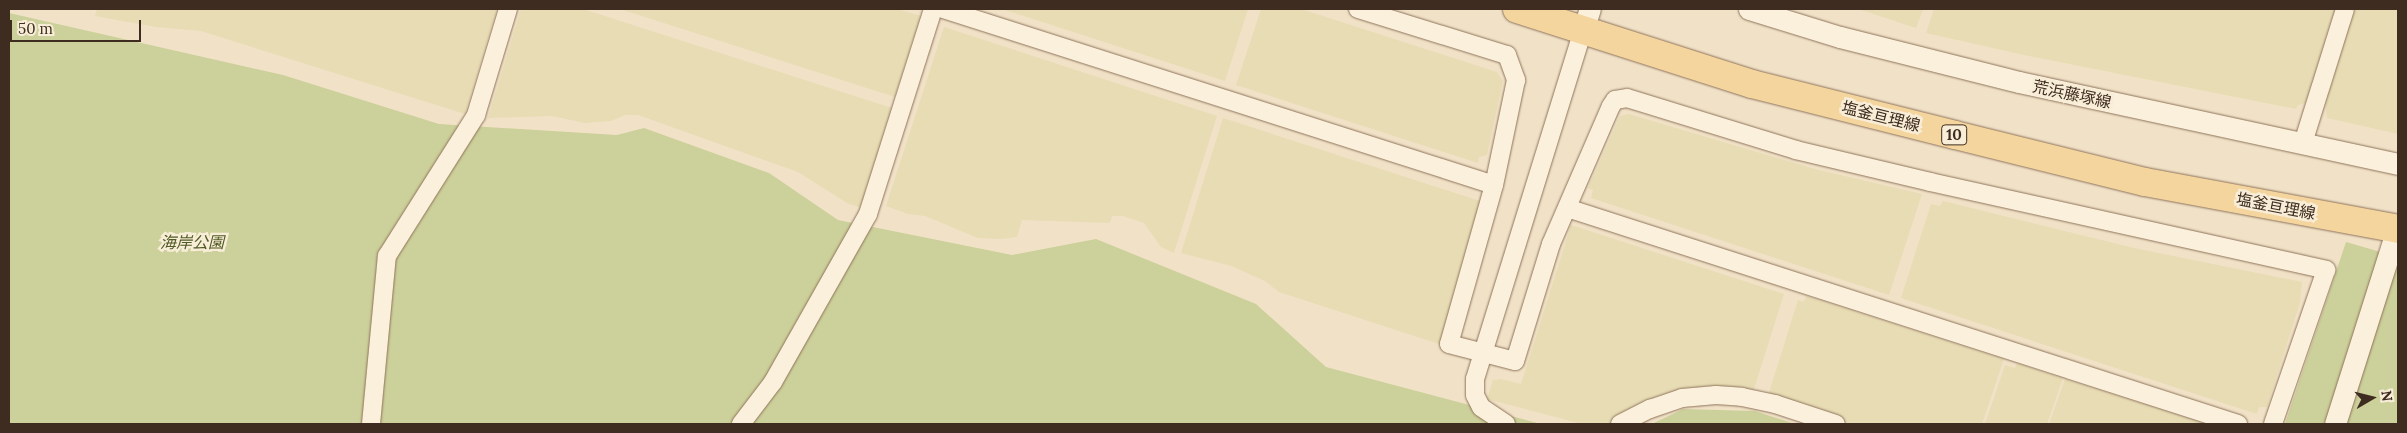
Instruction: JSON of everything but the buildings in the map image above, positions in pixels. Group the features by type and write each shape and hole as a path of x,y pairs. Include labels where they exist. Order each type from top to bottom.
{"main road":[{"name":"塩釜亘理線","path":"1517,9 1587,20 1752,84 2144,182 2398,228"}],"street":[{"path":"371,424 387,256 476,116 508,9"},
{"path":"741,424 773,382 868,214 933,9"},
{"path":"943,9 1494,185"},
{"path":"1358,9 1507,55 1516,80 1494,185 1449,344 1515,361 1552,244 1567,208 1611,106 1615,100 1627,98 1825,157 2326,270 2273,424"},
{"name":"荒浜藤塚線","path":"1749,9 1840,37 2018,82 2398,164"},
{"path":"2303,143 2345,9"},
{"path":"1506,424 1481,408 1475,395 1475,379 1587,20"},
{"path":"1567,208 2238,424"},
{"path":"2335,424 2398,228"},
{"path":"1620,424 1650,409 1682,398 1716,395 1742,397 1775,404 1836,424"}],"shaded area":[{"path":"97,9 497,9 465,114 201,31 156,27 95,16"},
{"path":"521,9 583,9 892,108 861,208 847,203 798,172 638,115 625,115 611,121 585,123 552,116 488,118"},
{"path":"620,9 897,9 921,16 895,97"},
{"path":"1002,9 1248,9 1225,81"},
{"path":"1261,9 1301,9 1497,72 1503,81 1487,155 1479,157 1478,163 1236,85"},
{"path":"1858,9 1923,9 1916,28"},
{"path":"1934,9 2336,9 2306,103 2298,105 2296,109 2024,55 1926,33"},
{"path":"2355,9 2398,9 2398,134 2327,118 2325,100"},
{"path":"944,27 1217,116 1174,253 1161,247 1144,223 1123,216 1112,216 1110,223 1022,220 1017,237 1002,239 978,238 925,216 908,214 886,206"},
{"path":"1629,114 1815,169 1922,194 1889,295 1591,198 1593,190 1588,188 1620,116"},
{"path":"1223,118 1483,202 1442,345 1279,292 1265,281 1231,266 1181,253"},
{"path":"1943,201 2134,248 2302,282 2300,303 2267,407 2259,407 2257,414 1901,298 1931,204 1940,206"},
{"path":"1571,225 1784,294 1753,392 1721,390 1613,424 1582,424 1487,399 1493,380 1501,379 1521,384"},
{"path":"1807,296 2004,359 1982,424 1852,424 1768,396 1798,300 1803,302"},
{"path":"2017,363 2063,378 2047,424 1985,424 2005,365 2015,368"},
{"path":"2065,379 2208,424 2049,424"}],"green space":[{"name":"海岸公園","path":"9,13 283,75 439,124 617,135 644,128 769,173 838,220 1012,255 1096,239 1256,304 1326,367 1541,424 9,424"},
{"path":"2346,242 2398,257 2398,424 2285,424"},
{"path":"1683,409 1755,411 1795,424 1652,424"}]}
